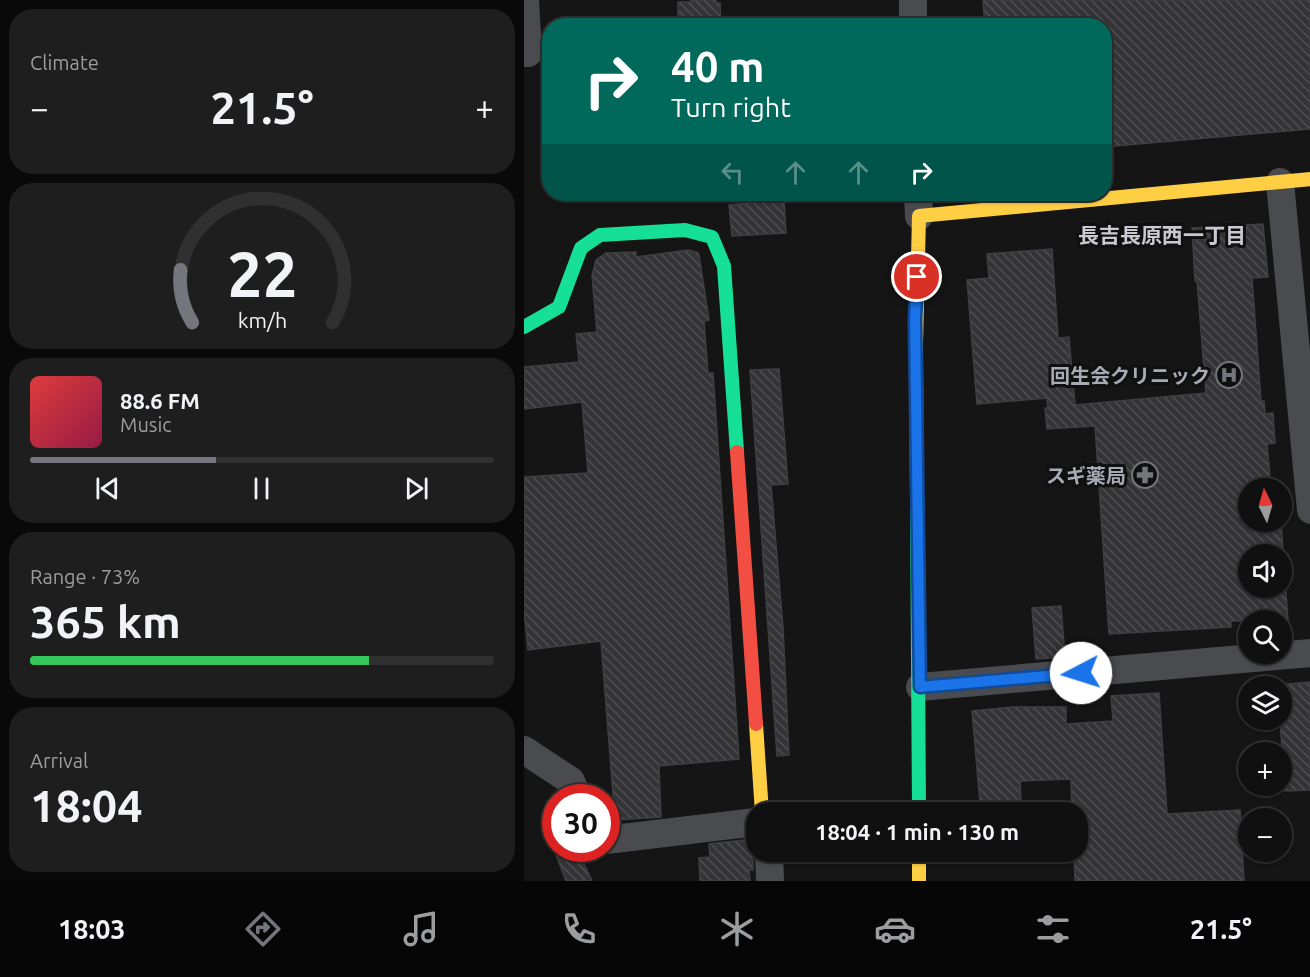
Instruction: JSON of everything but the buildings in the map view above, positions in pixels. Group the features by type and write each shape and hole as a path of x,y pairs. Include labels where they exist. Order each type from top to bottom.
{"street":[{"path":"524,53 528,53 525,0"},
{"path":"913,0 913,18"},
{"path":"1112,193 1310,179"},
{"path":"1280,182 1310,510"},
{"path":"919,802 920,687 915,319 919,205 982,201"},
{"path":"524,327 558,307 581,248 600,235 685,230 713,237 724,266 761,802"},
{"path":"920,687 1310,653"},
{"path":"524,750 572,784"},
{"path":"620,838 746,823"},
{"path":"769,862 770,881"},
{"path":"918,881 919,862"}],"traffic: fast":[{"path":"524,327 559,307 581,248 600,235 685,230 712,237 724,266 737,452"},
{"path":"916,344 919,802"}],"traffic: slow":[{"path":"1112,198 1311,179"},
{"path":"916,344 919,216 1078,201"},
{"path":"756,724 761,802"},
{"path":"919,862 919,881"}],"traffic: jam":[{"path":"737,452 756,724"}],"place":[{"name":"回生会クリニック","path":"1229,375"},
{"name":"スギ薬局","path":"1145,475"}],"district":[{"name":"長吉長原西一丁目","path":"1162,235"}],"route":[{"path":"917,277 915,319 920,687 1081,673"}]}
